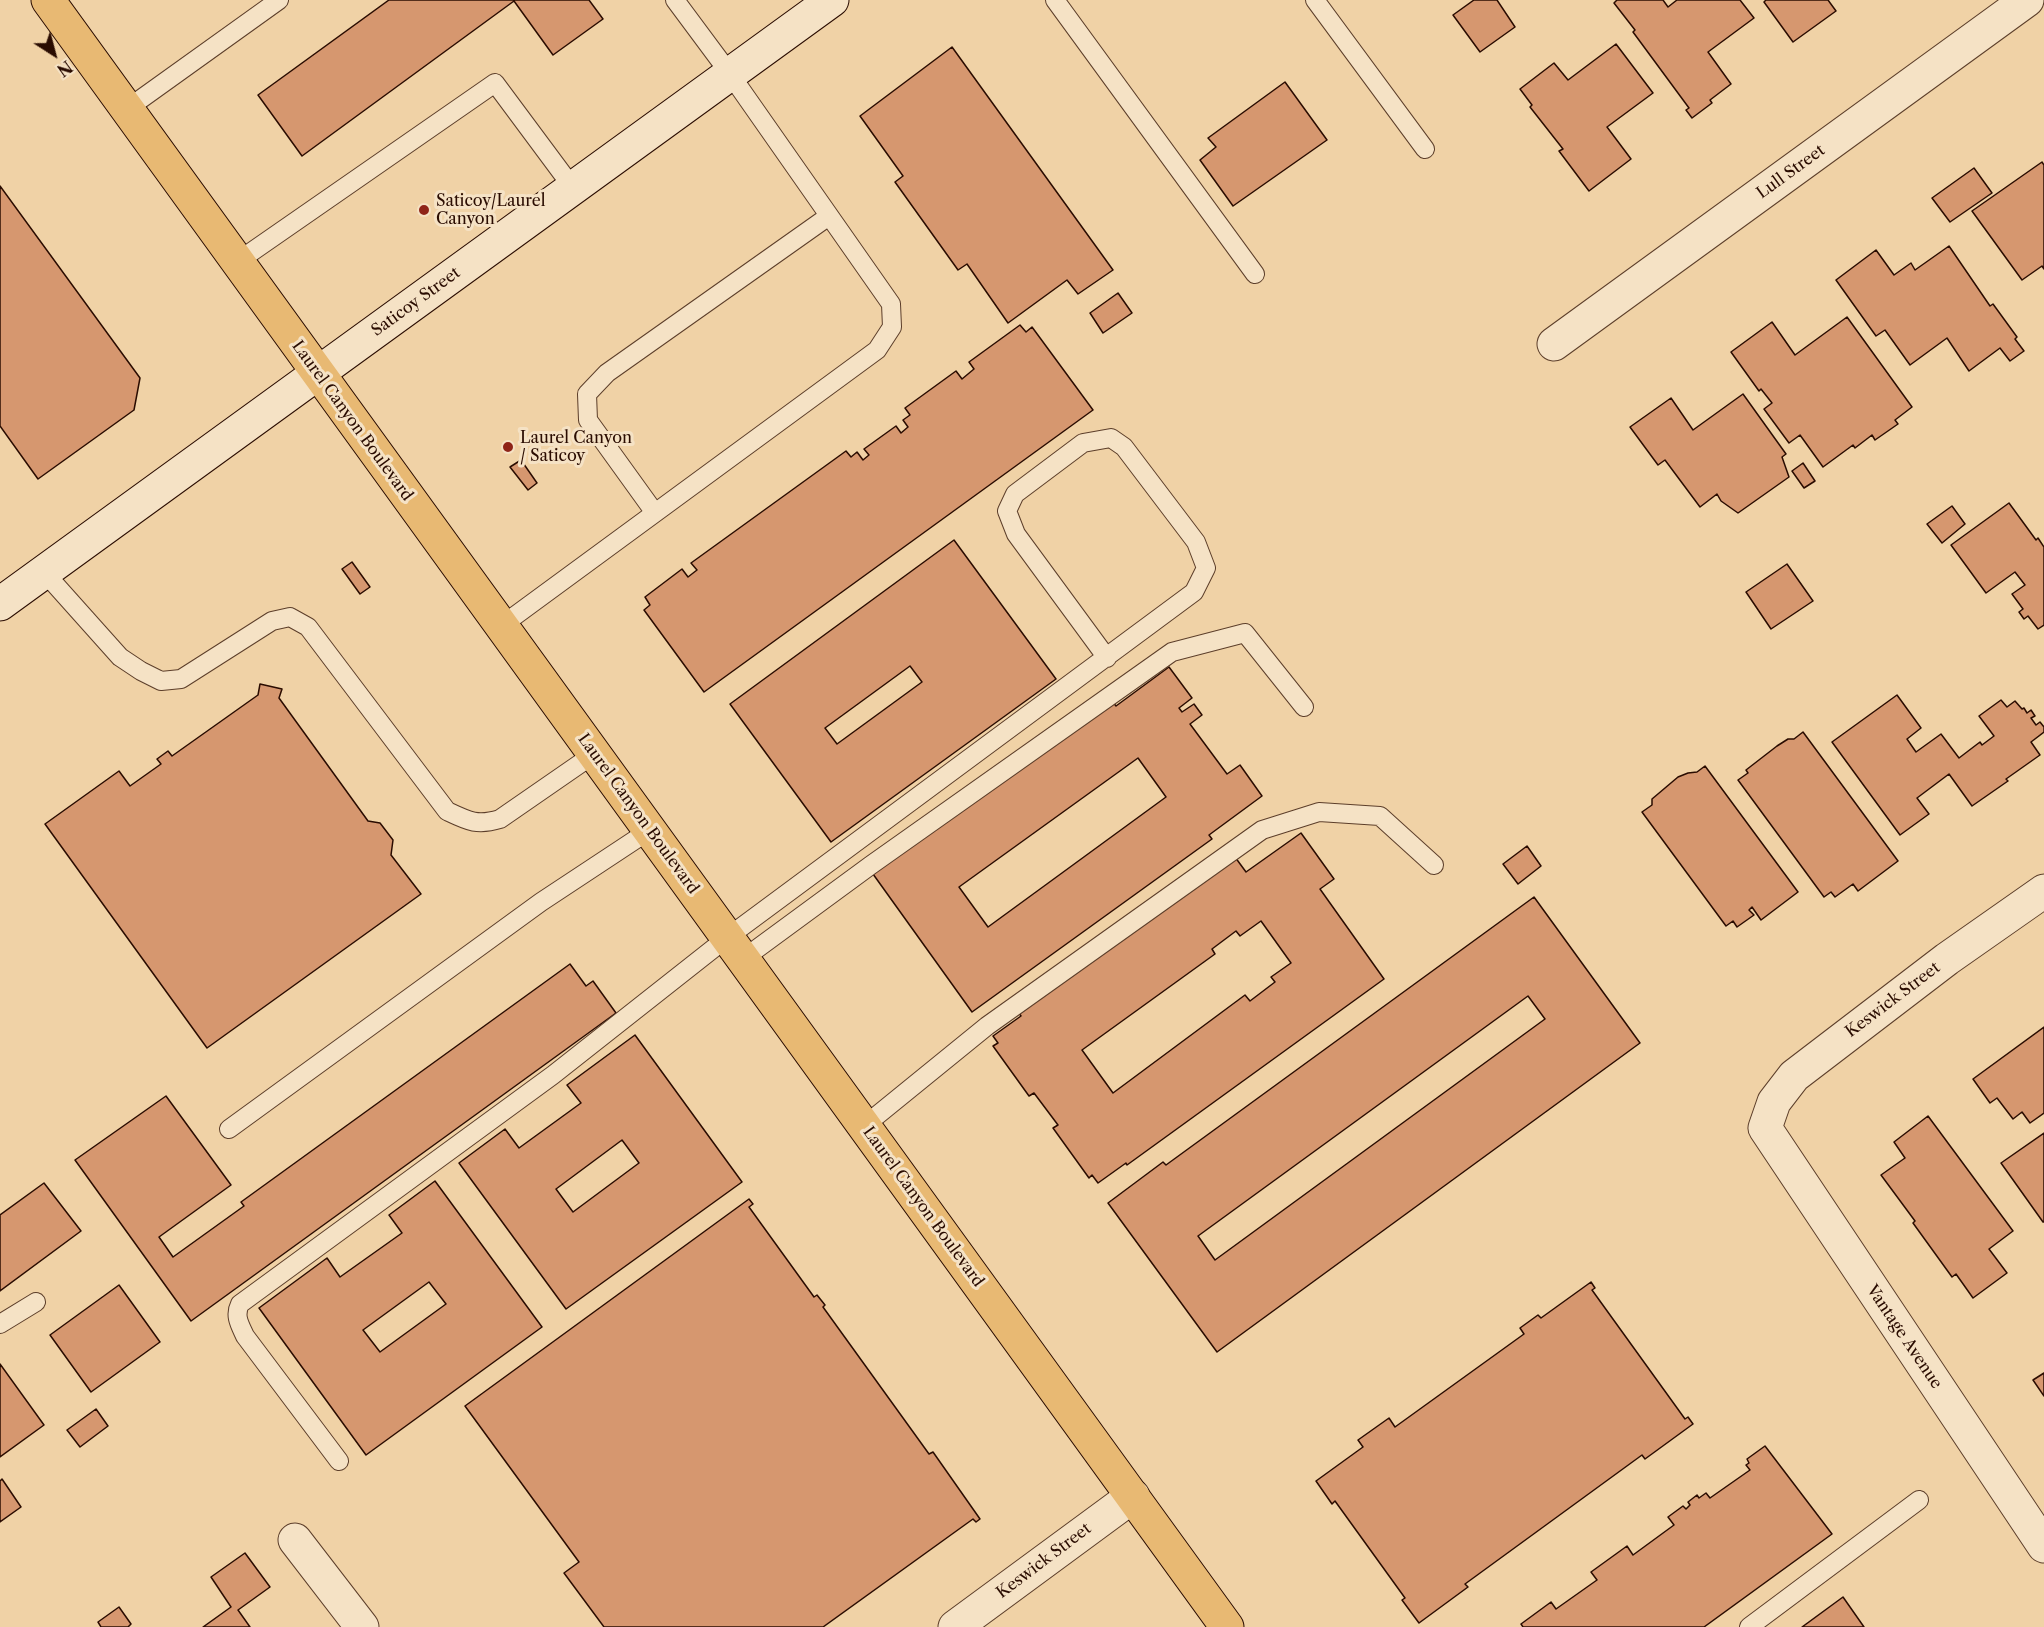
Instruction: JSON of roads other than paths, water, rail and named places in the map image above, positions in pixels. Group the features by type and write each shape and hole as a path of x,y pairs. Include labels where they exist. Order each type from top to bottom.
{"main road":[{"name":"Laurel Canyon Boulevard","path":"48,0 1227,1627"}],"street":[{"name":"Saticoy Street","path":"0,604 832,0"},
{"name":"Lull Street","path":"1554,344 2028,0"},
{"name":"Keswick Street","path":"1765,1128 1774,1102 1794,1076 1947,959 2044,891"},
{"name":"Vantage Avenue","path":"1765,1128 2044,1546"},
{"name":"Keswick Street","path":"955,1627 1133,1496"},
{"path":"295,1540 362,1627"}],"lane":[{"path":"127,109 279,0"},
{"path":"501,626 877,350 892,327 891,304 730,74 675,0"},
{"path":"1055,0 1255,274"},
{"path":"1315,0 1425,149"},
{"path":"237,262 495,83 573,188"},
{"path":"655,513 588,420 587,394 607,373 829,216"},
{"path":"736,948 1194,592 1206,568 1196,542 1124,447 1111,438 1083,444 1015,494 1006,511 1016,534 1107,658"},
{"path":"44,572 120,657 141,672 161,681 182,679 272,621 290,617 308,627 447,811 465,820 485,824 500,819 594,754"},
{"path":"339,1461 245,1336 238,1321 237,1309 240,1304 585,1052 736,948 881,858 1172,652 1245,633 1304,707"},
{"path":"864,1126 987,1026 1262,830 1319,812 1380,816 1434,865"},
{"path":"229,1129 541,903 650,830"},
{"path":"0,1324 36,1302"},
{"path":"1749,1627 1919,1500"}],"place":[{"name":"Saticoy/Laurel Canyon","path":"424,210"},
{"name":"Laurel Canyon / Saticoy","path":"508,447"}]}
